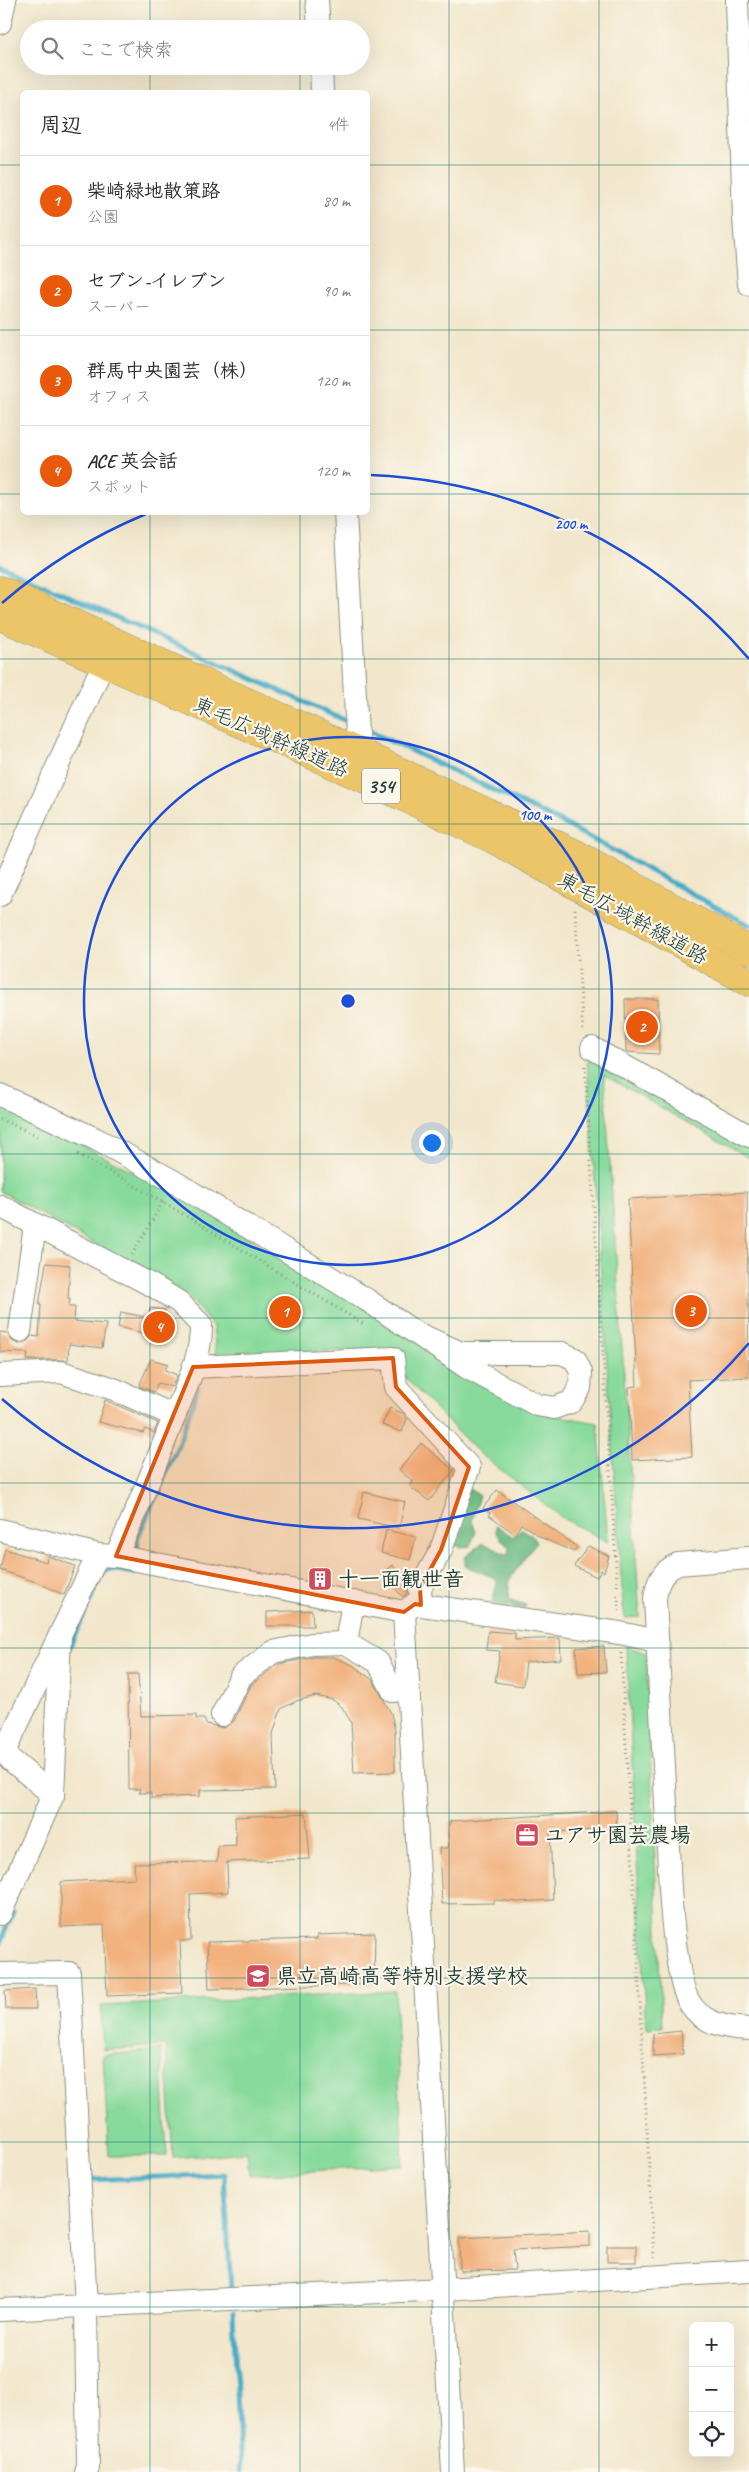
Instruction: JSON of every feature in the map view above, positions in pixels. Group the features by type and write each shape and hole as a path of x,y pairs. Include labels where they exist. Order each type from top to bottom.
{"highway":[{"name":"東毛広域幹線道路","path":"0,590 358,752 576,854 749,950"},
{"name":"東毛広域幹線道路","path":"0,616 352,773 493,840 749,982"}],"street":[{"path":"0,23 5,0"},
{"path":"317,0 318,20"},
{"path":"737,0 749,284"},
{"path":"321,75 322,90"},
{"path":"345,515 358,752"},
{"path":"0,895 104,662"},
{"path":"587,1048 749,1136"},
{"path":"0,1095 96,1139 173,1181 422,1335 466,1367 537,1404 554,1408 571,1402 580,1388 581,1372 575,1359 562,1353 461,1353 422,1335"},
{"path":"0,1206 179,1302 201,1325 202,1339 193,1367 144,1494 60,1637 2,1748 12,1760 53,1795"},
{"path":"20,1331 35,1225"},
{"path":"193,1367 393,1358 396,1387 469,1466 441,1550 420,1588 413,1608 453,2472"},
{"path":"0,1375 61,1372 105,1386 175,1416"},
{"path":"0,1530 107,1555 353,1602 620,1633 657,1640"},
{"path":"749,1558 692,1562 668,1568 656,1586 671,1916 680,1975 687,1998 698,2014 710,2022 729,2028 749,2030"},
{"path":"346,1643 353,1602"},
{"path":"0,1914 53,1795 60,1637"},
{"path":"222,1715 241,1676 273,1652 312,1644 346,1643 378,1662 393,1691"},
{"path":"0,1974 69,1972 86,2307 88,2467 86,2472"},
{"path":"0,2310 444,2289 749,2272"}],"path":[{"path":"575,899 587,1048 655,2278"},
{"path":"0,1120 42,1138"},
{"path":"76,1153 163,1202 371,1328"},
{"path":"123,1271 163,1202"}],"highlighted area":[{"path":"393,1358 396,1387 469,1467 441,1550 420,1588 421,1605 415,1604 404,1612 116,1556 193,1367"}],"green space":[{"path":"592,1058 749,1146 749,1158 604,1075 640,1617 625,1618 623,1606 587,1061"},
{"path":"1,1104 179,1195 536,1412 598,1423 608,1542 564,1519 478,1452 408,1381 402,1370 400,1348 216,1356 213,1327 189,1297 0,1191"},
{"path":"469,1489 479,1495 472,1521 476,1532 470,1546 460,1547 448,1542"},
{"path":"496,1525 513,1537 522,1529 530,1534 536,1542 510,1579 508,1599 526,1605 524,1609 492,1603 497,1583 495,1578 465,1566 465,1557 483,1543 508,1555 509,1548 496,1533"},
{"path":"626,1646 646,1653 662,2027 647,2028 645,2014"},
{"path":"395,1991 403,2165 249,2175 247,2152 173,2158 166,2046 103,2050 101,2006"},
{"path":"161,2050 167,2156 109,2156 103,2055"}],"building":[{"path":"625,999 658,999 659,1054 626,1052"},
{"path":"747,1192 749,1377 688,1380 692,1457 632,1460 629,1387 637,1386 628,1199"},
{"path":"46,1263 70,1265 68,1298 70,1299 69,1307 75,1307 74,1321 106,1324 102,1348 69,1344 68,1360 27,1360 28,1353 0,1352 0,1332 7,1333 12,1341 19,1344 25,1343 32,1336 39,1337 41,1305 39,1305"},
{"path":"150,1308 165,1310 161,1341 146,1339 146,1334 118,1327 121,1312 149,1318"},
{"path":"151,1359 168,1364 165,1370 177,1375 172,1387 158,1383 154,1392 139,1386"},
{"path":"105,1400 158,1423 154,1433 145,1429 143,1433 98,1422"},
{"path":"390,1408 402,1413 407,1419 402,1432 382,1425"},
{"path":"421,1443 454,1470 429,1501 410,1487 413,1481 399,1470"},
{"path":"497,1490 577,1547 574,1552 542,1538 521,1524 515,1534 489,1515 490,1513 483,1508"},
{"path":"364,1492 405,1502 399,1528 358,1519"},
{"path":"386,1530 416,1537 410,1560 381,1553"},
{"path":"588,1546 609,1556 604,1572 601,1570 597,1577 574,1566"},
{"path":"5,1549 46,1562 48,1556 75,1566 64,1595 39,1583 0,1570"},
{"path":"393,1565 407,1586 407,1593 403,1597 382,1575"},
{"path":"312,1610 313,1626 267,1626 267,1612"},
{"path":"488,1631 515,1633 515,1640 560,1638 561,1659 526,1662 523,1686 495,1682 500,1651 486,1650"},
{"path":"604,1646 606,1672 578,1673 576,1648"},
{"path":"314,1657 333,1657 351,1664 373,1680 391,1713 395,1731 395,1772 354,1773 351,1722 342,1707 333,1700 316,1696 296,1701 281,1709 273,1734 275,1789 200,1790 200,1796 151,1798 151,1793 139,1793 140,1789 129,1789 128,1674 138,1674 141,1716 196,1715 196,1719 204,1719 206,1724 223,1728 234,1721 251,1685 279,1664"},
{"path":"616,1811 617,1829 550,1832 553,1900 518,1902 494,1900 494,1903 442,1904 439,1848 448,1848 450,1821"},
{"path":"306,1813 310,1859 227,1862 228,1892 190,1894 191,1941 180,1941 182,1993 107,1996 104,1925 61,1927 61,1882 135,1878 134,1863 217,1862 218,1846 236,1845 235,1817"},
{"path":"375,1933 374,1984 209,1989 207,1942 317,1939 317,1935"},
{"path":"35,1989 36,2009 6,2009 5,1991"},
{"path":"681,2031 683,2054 653,2056 653,2034"},
{"path":"590,2231 590,2246 513,2250 515,2270 460,2271 459,2238"},
{"path":"607,2246 636,2246 636,2262 607,2262"}],"waterway":[{"path":"0,565 351,723"},
{"path":"363,728 559,821 749,925"},
{"path":"138,1548 137,1539 177,1448 198,1388"},
{"path":"69,1648 104,1570 112,1569 135,1573"},
{"path":"0,1943 13,1912"},
{"path":"90,2174 90,2180 224,2174 231,2289"},
{"path":"233,2313 241,2472"}],"place":[{"name":"セブン-イレブン","path":"642,1027"},
{"name":"群馬中央園芸（株）","path":"691,1311"},
{"name":"柴崎緑地散策路","path":"285,1312"},
{"name":"ACE 英会話","path":"159,1327"},
{"name":"十一面観世音","path":"320,1579"},
{"name":"ユアサ園芸農場","path":"527,1835"},
{"name":"県立高崎高等特別支援学校","path":"258,1976"}]}
